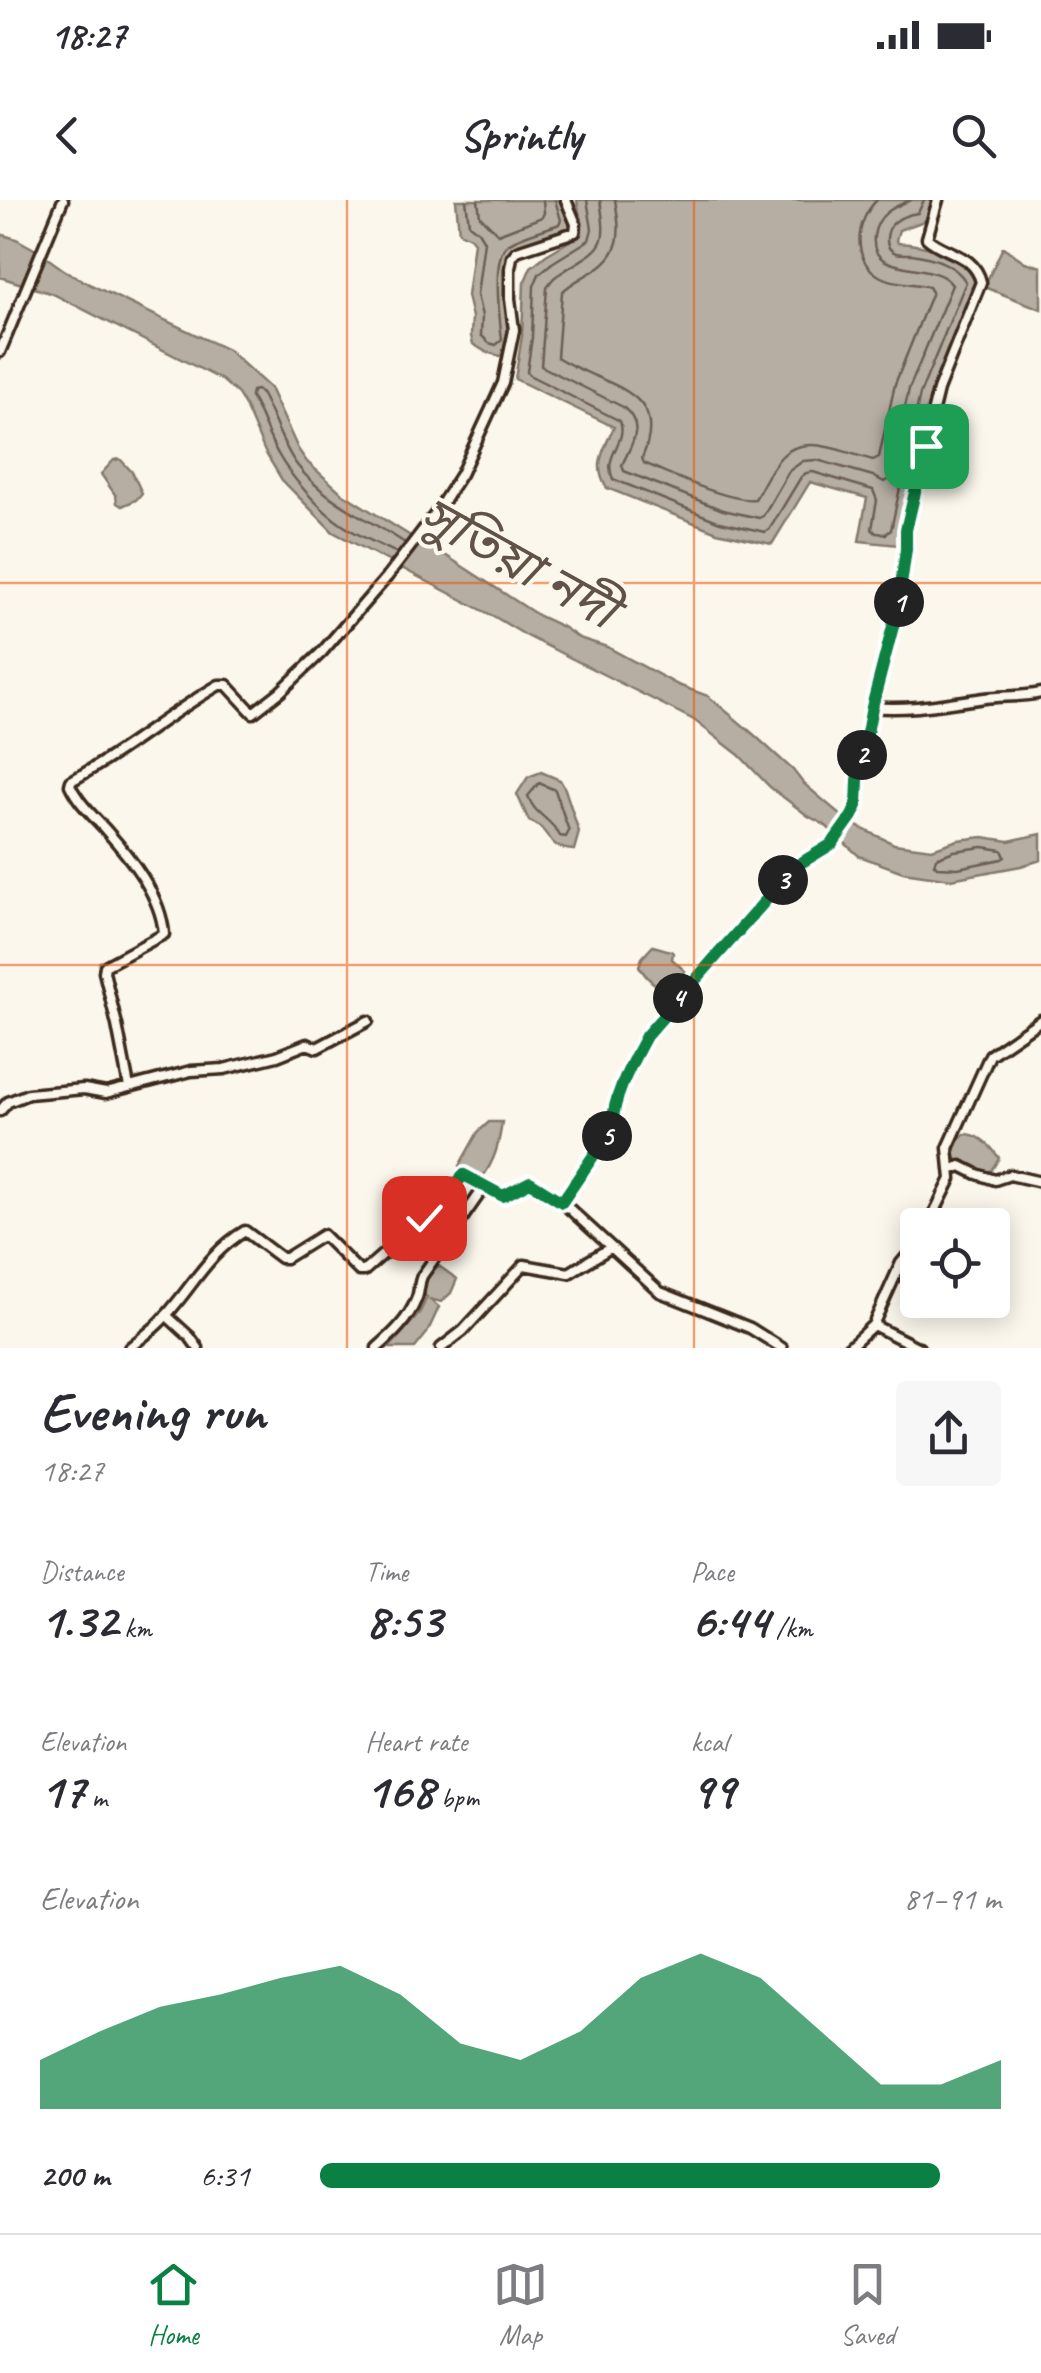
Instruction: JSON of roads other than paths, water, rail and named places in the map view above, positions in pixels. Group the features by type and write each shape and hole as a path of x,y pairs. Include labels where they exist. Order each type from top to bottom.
{"street":[{"path":"0,352 63,200"},
{"path":"129,1087 105,966 164,934 163,924 138,871 75,796 71,781 97,768 170,714 219,685 227,685 253,713 306,669 387,577 461,474 503,382 514,330 511,260 517,251 575,232 576,224 566,200"},
{"path":"562,1202 613,1127 612,1114 646,1036 796,866 832,844 857,805 872,707 898,607 906,530 938,390 982,282 980,274 965,260 927,238 938,200"},
{"path":"872,707 951,704 1041,693"},
{"path":"0,1111 8,1102 28,1094 84,1089 106,1093 191,1070 224,1069 307,1044 317,1048 368,1020"},
{"path":"936,1208 951,1178 948,1148 990,1055 1041,1020"},
{"path":"950,1170 960,1166 995,1180 1010,1175 1041,1182"},
{"path":"129,1348 160,1323 216,1252 245,1231 281,1258 323,1235 364,1271 424,1218 464,1175 503,1196 530,1182 562,1202 660,1292 750,1328 782,1348"},
{"path":"377,1348 402,1324 418,1298 422,1276 485,1186"},
{"path":"441,1348 463,1331 524,1265 569,1273 610,1248"},
{"path":"848,1348 873,1325 900,1265"},
{"path":"166,1315 198,1348"},
{"path":"873,1325 919,1348"}],"water":[{"path":"456,200 564,200 574,229 513,252 512,340 507,353 500,356 473,344 467,296 474,242 459,232"},
{"path":"577,200 935,200 927,220 899,230 896,240 953,257 978,280 930,396 898,545 859,541 867,498 810,482 772,544 717,532 607,488 600,465 614,427 515,379 524,283 531,267 580,235"},
{"path":"0,234 36,250 91,285 228,350 270,388 298,449 342,493 539,616 708,696 850,823 894,844 932,849 958,840 983,837 1009,841 1041,834 1041,860 951,879 903,872 859,856 825,825 770,787 739,755 694,720 333,532 282,480 238,394 222,380 53,294 0,277"},
{"path":"1003,247 1025,262 1041,267 1041,309 984,287"},
{"path":"120,459 132,472 142,493 122,506 101,474"},
{"path":"541,772 560,780 565,789 579,832 574,850 558,846 529,821 517,794 528,777"},
{"path":"653,946 671,951 672,959 685,971 671,993 653,982 639,966"},
{"path":"489,1122 502,1122 496,1152 482,1178 459,1166 478,1132"},
{"path":"965,1134 980,1138 999,1158 991,1171 980,1173 955,1158 956,1144"},
{"path":"439,1266 457,1279 451,1293 441,1302 429,1299 439,1307 427,1333 415,1348 389,1348 419,1314 427,1297 422,1293 425,1281"}],"water label":[{"name":"সুতিয়া নদী","path":"519,562"}]}
